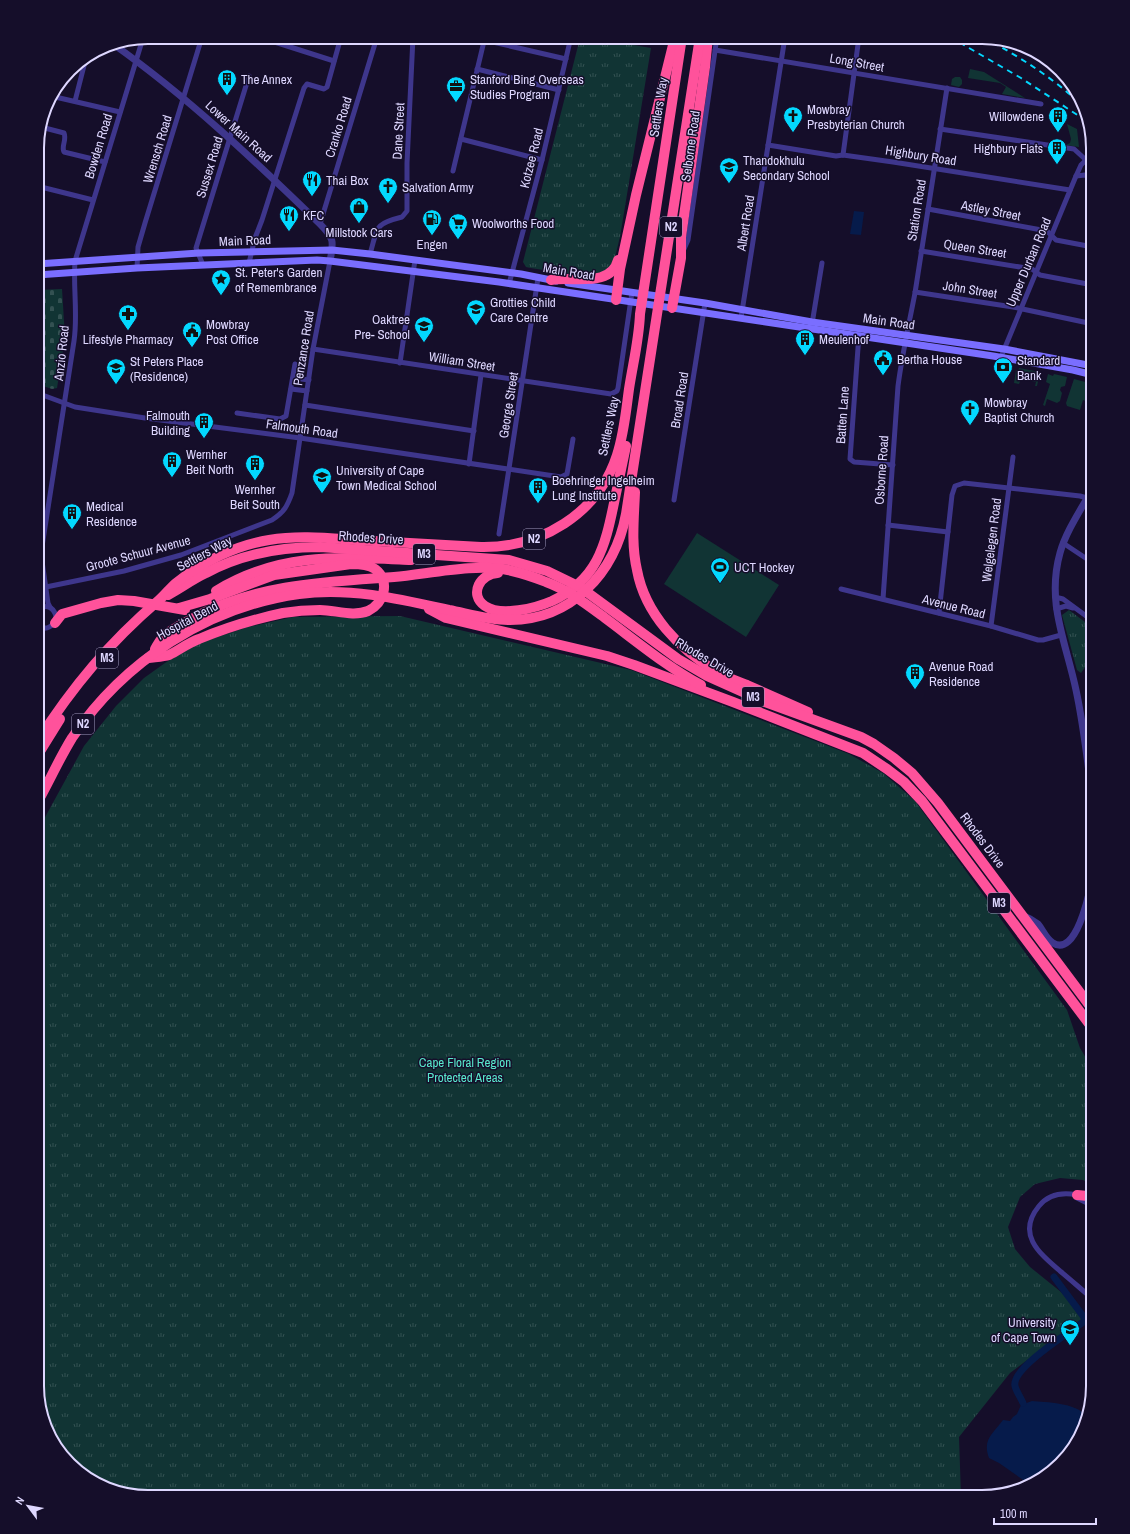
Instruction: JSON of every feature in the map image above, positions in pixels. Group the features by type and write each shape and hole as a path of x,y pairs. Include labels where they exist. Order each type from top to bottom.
{"highway":[{"path":"616,295 636,195 673,44"},
{"name":"Settlers Way","path":"161,599 175,583 206,563 239,548 269,540 309,537 490,548 518,544 536,539 552,532 584,509 600,489 610,472 620,448 640,336 640,314 681,44"},
{"name":"N2","path":"421,605 486,618 514,620 544,614 571,602 581,594 598,577 608,563 616,547 624,524 699,44"},
{"path":"670,303 680,258 707,44"},
{"path":"551,280 591,279 603,277 610,273 617,266 629,228"},
{"path":"519,574 497,572 486,576 480,582 478,588 478,596 483,605 493,610 510,611 533,608 552,601 578,584 598,559 607,535 626,447 635,388 637,353"},
{"path":"633,466 636,490 633,543 637,570 641,587 646,599 661,623 682,646 717,672 818,716 831,726"},
{"name":"Rhodes Drive","path":"197,578 215,568 245,557 277,550 306,547 509,560 556,575 580,588 678,659 707,676 765,702 861,737 894,758 916,776 938,802 1086,1001"},
{"path":"197,603 227,585 261,570 285,563 320,558 346,557 527,565"},
{"path":"149,655 168,655 196,639 225,628 283,613 319,610 358,614 378,604 383,596 384,585 381,575 374,568 362,564 344,565 274,575 197,603 178,608"},
{"path":"149,655 165,635 186,622 220,606 250,595 279,588 306,584 489,568 508,570 548,583 567,592 678,672 733,702"},
{"path":"52,608 61,610 122,600 186,610 260,586 288,579 333,575 420,575"},
{"path":"161,599 197,578"},
{"name":"Hospital Bend","path":"44,745 78,692 117,646 172,595 197,578"},
{"name":"Hospital Bend","path":"44,790 72,739 105,695 149,655 194,628 214,618 245,606 287,596 313,593 354,593 390,597 421,605"},
{"name":"Hospital Bend","path":"44,732 75,686 105,650 139,617 161,599"},
{"path":"54,623 62,614 98,604"},
{"name":"Rhodes Drive","path":"421,605 446,618 598,654 634,665 863,753 876,761 904,782 929,810 1086,1020"},
{"path":"1074,1194 1086,1196"}],"main road":[{"name":"Main Road","path":"44,263 224,252 332,250 512,273 564,282 616,295 633,302 705,303 840,330 907,335 1086,365"},
{"path":"224,252 224,264"},
{"path":"170,255 170,266"},
{"name":"Main Road","path":"44,274 203,264 318,260 413,270 562,292 616,295 634,292 704,312 741,318 811,325"},
{"path":"562,292 564,282"},
{"name":"Main Road","path":"859,332 905,343 1001,357 1073,370 1086,374"},
{"path":"928,346 930,339"},
{"path":"983,354 984,347"}],"street":[{"name":"Wrensch Road","path":"137,268 137,258 145,223 200,44"},
{"path":"281,44 334,61"},
{"path":"249,263 251,251 305,86 310,84 324,89 326,87 339,44"},
{"name":"Cranko Road","path":"320,224 375,44"},
{"name":"Dane Street","path":"370,254 380,224 402,217 407,211 413,44"},
{"path":"453,172 483,44"},
{"path":"508,44 566,59"},
{"name":"Kotzee Road","path":"509,284 542,160 570,44"},
{"name":"Selborne Road","path":"680,258 688,240 716,44"},
{"name":"Albert Road","path":"741,318 784,44"},
{"path":"843,155 858,44"},
{"name":"Bowden Road","path":"75,261 141,45"},
{"name":"Lower Main Road","path":"119,49 184,98 275,180 331,234 332,250"},
{"name":"Long Street","path":"715,50 1041,104"},
{"path":"75,102 84,67"},
{"path":"477,69 559,90"},
{"name":"Sussex Road","path":"203,264 196,248 249,76"},
{"name":"Station Road","path":"907,335 947,88"},
{"path":"57,98 120,112"},
{"path":"46,128 64,133 64,152 105,162"},
{"path":"940,129 1074,149 1086,160"},
{"path":"461,139 542,160"},
{"name":"Highbury Road","path":"768,145 1070,190"},
{"name":"Upper Durban Road","path":"1001,357 1076,176 1081,165 1086,160"},
{"path":"1076,176 1086,176"},
{"path":"44,188 93,200"},
{"name":"Astley Street","path":"928,209 1047,231 1056,240 1086,246"},
{"path":"330,261 332,250"},
{"name":"Queen Street","path":"921,251 1032,269 1040,275 1086,284"},
{"path":"400,362 415,260"},
{"name":"Anzio Road","path":"44,535 66,402 76,330 75,261"},
{"name":"Penzance Road","path":"300,438 313,349 330,261"},
{"path":"811,325 822,263"},
{"name":"George Street","path":"499,534 538,278"},
{"path":"633,302 634,292"},
{"name":"John Street","path":"915,292 1020,309 1086,323"},
{"name":"William Street","path":"313,349 608,394 614,393 618,388 633,302"},
{"name":"Broad Road","path":"674,500 705,303"},
{"name":"Batten Lane","path":"859,332 850,459 854,462 893,465"},
{"name":"Osborne Road","path":"883,599 898,386 902,353 907,335"},
{"path":"237,413 284,418 288,413 295,364"},
{"path":"469,464 482,375"},
{"path":"293,378 309,380"},
{"path":"292,389 307,391"},
{"name":"Falmouth Road","path":"44,395 66,402 75,407 145,418 300,438 561,477 566,476 568,471 573,439"},
{"path":"305,405 474,431"},
{"name":"Groote Schuur Avenue","path":"46,587 124,571 174,557 272,520 288,506 292,493 300,438"},
{"name":"Welgelegen Road","path":"991,626 1013,457"},
{"path":"939,613 952,495 955,486 964,483 1086,498"},
{"path":"1086,500 1063,543 1057,566 1055,597 1061,635 1073,673 1086,755"},
{"path":"888,525 948,532"},
{"path":"1063,543 1086,558"},
{"name":"Anzio Road","path":"44,573 48,603 56,616 54,623"},
{"name":"Avenue Road","path":"841,589 991,626 1038,640 1061,635"},
{"path":"1055,597 1063,599 1086,616"},
{"path":"44,606 52,608"},
{"path":"1056,609 1066,606 1076,609"},
{"path":"44,628 49,628 54,623"},
{"path":"1022,915 1037,923 1050,941 1058,945 1065,944 1071,939 1082,920 1086,906"},
{"path":"1086,1202 1074,1194 1057,1194 1048,1197 1035,1211 1029,1228 1030,1236 1035,1247 1043,1256 1086,1293"}],"green space":[{"path":"578,44 627,44 651,48 620,237 616,254 611,266 601,272 592,274 568,274 526,267 523,262"},
{"path":"970,69 984,72 1025,98 1002,94 1006,87 1000,83 968,78"},
{"path":"955,77 960,77 962,80 962,84 959,87 951,85 952,79"},
{"path":"1067,124 1077,129 1079,147 1066,145 1070,143 1071,139"},
{"path":"62,289 65,338 57,388 52,389 44,386 44,290"},
{"path":"1019,368 1040,372 1037,386 1035,386 1036,382 1021,379 1019,384 1014,383 1016,370 1018,371"},
{"path":"1048,374 1067,377 1065,386 1061,387 1060,390 1062,393 1060,401 1057,403 1047,399 1045,406 1043,405 1050,384 1046,382"},
{"path":"1074,379 1086,382 1086,401 1083,400 1080,410 1067,406 1066,403"},
{"path":"697,533 779,585 746,637 664,584"},
{"path":"1069,610 1086,623 1086,666 1081,673 1077,670 1062,615"},
{"name":"Cape Floral Region Protected Areas","path":"400,616 631,670 849,754 883,773 915,801 1067,1010 1080,1048 1086,1058 1086,1182 1060,1178 1035,1184 1020,1197 1008,1227 1015,1249 1030,1267 1061,1292 1083,1318 1010,1373 959,1437 961,1490 141,1490 128,1488 102,1479 85,1468 66,1449 52,1426 45,1399 44,1386 44,819 84,746 116,706 144,678 165,663 199,643 248,627 293,617"}],"water":[{"path":"854,211 864,212 861,235 850,234"},
{"path":"1032,1401 1053,1403 1075,1408 1082,1412 1078,1426 1064,1449 1045,1468 1024,1481 999,1463 989,1458 987,1451 988,1441 992,1433 1003,1420 1010,1421 1017,1414 1021,1405"}],"waterway":[{"path":"1023,1403 1015,1386 1016,1378 1022,1370 1044,1350 1086,1320 1054,1277"}],"railway":[{"path":"962,44 1021,78 1081,117"},
{"path":"998,45 1034,68 1072,97"}],"place":[{"name":"The Annex","path":"227,96"},
{"name":"Stanford Bing Overseas Studies Program","path":"456,103"},
{"name":"Mowbray Presbyterian Church","path":"793,133"},
{"name":"Willowdene","path":"1058,133"},
{"name":"Highbury Flats","path":"1057,165"},
{"name":"Thandokhulu Secondary School","path":"729,184"},
{"name":"Thai Box","path":"312,197"},
{"name":"Salvation Army","path":"388,204"},
{"name":"Millstock Cars","path":"359,224"},
{"name":"KFC","path":"289,232"},
{"name":"Engen","path":"432,236"},
{"name":"Woolworths Food","path":"458,240"},
{"name":"St. Peter's Garden of Remembrance","path":"221,296"},
{"name":"Grotties Child Care Centre","path":"476,326"},
{"name":"Lifestyle Pharmacy","path":"128,331"},
{"name":"Oaktree Pre- School","path":"424,343"},
{"name":"Mowbray Post Office","path":"192,348"},
{"name":"Meulenhof","path":"805,356"},
{"name":"Bertha House","path":"883,376"},
{"name":"Standard Bank","path":"1003,384"},
{"name":"St Peters Place (Residence)","path":"116,385"},
{"name":"Mowbray Baptist Church","path":"970,426"},
{"name":"Falmouth Building","path":"204,439"},
{"name":"Wernher Beit North","path":"172,478"},
{"name":"Wernher Beit South","path":"255,481"},
{"name":"University of Cape Town Medical School","path":"322,494"},
{"name":"Boehringer Ingelheim Lung Institute","path":"538,504"},
{"name":"Medical Residence","path":"72,530"},
{"name":"UCT Hockey","path":"720,584"},
{"name":"Avenue Road Residence","path":"915,690"},
{"name":"University of Cape Town","path":"1070,1346"}]}
